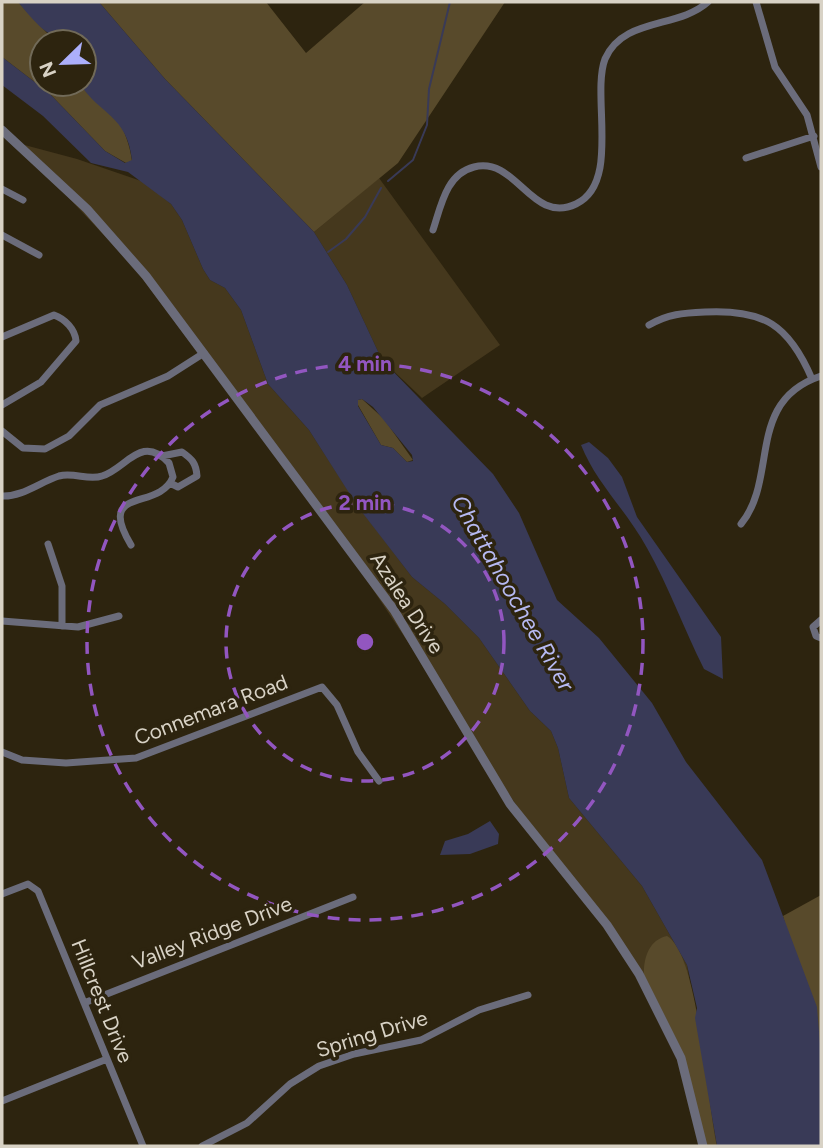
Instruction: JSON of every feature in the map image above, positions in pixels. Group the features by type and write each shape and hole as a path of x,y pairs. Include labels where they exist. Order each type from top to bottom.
{"street":[{"path":"433,230 450,184 462,173 477,166 499,168 533,199 547,207 566,207 584,199 593,188 599,172 603,112 602,72 609,52 629,33 687,17 708,2"},
{"path":"756,2 775,67 803,108 814,136 821,167"},
{"name":"Azalea Drive","path":"2,130 88,209 146,276 394,610 510,804 607,925 625,952 677,1048 703,1146"},
{"path":"746,158 814,136"},
{"path":"2,189 23,200"},
{"path":"2,234 39,255"},
{"path":"649,325 669,314 732,310 755,315 786,334 803,356 812,379"},
{"path":"2,337 54,315 65,320 76,341 41,382 2,405"},
{"path":"2,432 23,448 45,449 69,436 100,405 168,376 205,353"},
{"path":"741,524 752,511 773,418 789,396 812,379 821,376"},
{"path":"2,496 13,495 60,475 99,478 135,454 152,452 162,456 172,467 170,483 164,490 131,502 121,511 119,526 131,545"},
{"path":"162,456 182,452 193,459 197,467 197,476 192,481 178,487 170,483"},
{"path":"48,544 62,586 62,626"},
{"path":"2,621 62,626 94,625 119,616"},
{"path":"821,620 816,622 813,631 821,638"},
{"name":"Connemara Road","path":"2,752 22,760 66,763 136,758 322,687 337,705 358,752 379,781"},
{"name":"Hillcrest Drive","path":"2,894 28,884 38,891 143,1146"},
{"name":"Valley Ridge Drive","path":"84,1003 353,897"},
{"name":"Spring Drive","path":"202,1146 247,1123 290,1084 318,1066 354,1054 421,1040 479,1010 528,995"},
{"path":"2,1101 107,1059"}],"shaded area":[{"path":"2,2 18,2 42,28 28,28 28,77 2,57"},
{"path":"99,2 266,2 306,53 365,2 505,2 398,163 314,232 165,79"},
{"path":"54,98 94,98 117,119 127,139 132,161 126,163 105,151"},
{"path":"17,143 77,159 144,182 171,204 182,220 210,280 225,288 241,310 268,384 309,430 358,506 412,577 445,604 479,638 530,711 551,731 558,748 569,798 642,886 687,965 717,1146 686,1066 644,977 527,821 350,555 132,265"},
{"path":"379,178 500,345 422,398 382,360 347,285 314,232"},
{"path":"362,399 384,419 413,460 407,462 393,448 381,445 358,405 358,400"},
{"path":"821,895 821,1056 783,916"},
{"path":"667,936 678,948 694,999 717,1146 706,1146 686,1066 644,977 644,964 651,946"}],"water":[{"name":"Chattahoochee River","path":"18,2 99,2 165,79 314,232 347,285 382,360 493,474 519,513 557,600 599,638 652,703 686,762 762,860 817,1007 821,1056 821,1146 717,1146 695,1018 697,1008 687,965 642,886 569,798 558,748 551,731 530,711 479,638 445,604 412,577 358,507 309,430 268,384 241,310 225,288 210,280 182,220 171,204 128,172 91,163 43,116 2,85 2,57 28,77 28,98 54,98 105,151 125,163 132,160 129,145 119,124 92,98 98,98 98,28 39,26","holes":["362,399 373,407 412,455 413,461 407,462 393,448 381,445 358,406 358,400"]},
{"path":"589,442 608,458 622,477 637,517 721,637 723,679 704,669 647,548 587,459 581,445"},
{"path":"490,821 499,834 498,844 470,854 440,855 445,841 468,834"}],"waterway":[{"path":"388,181 413,160 427,125 429,89 450,2"},
{"path":"328,252 346,239 365,217 381,188"}]}
